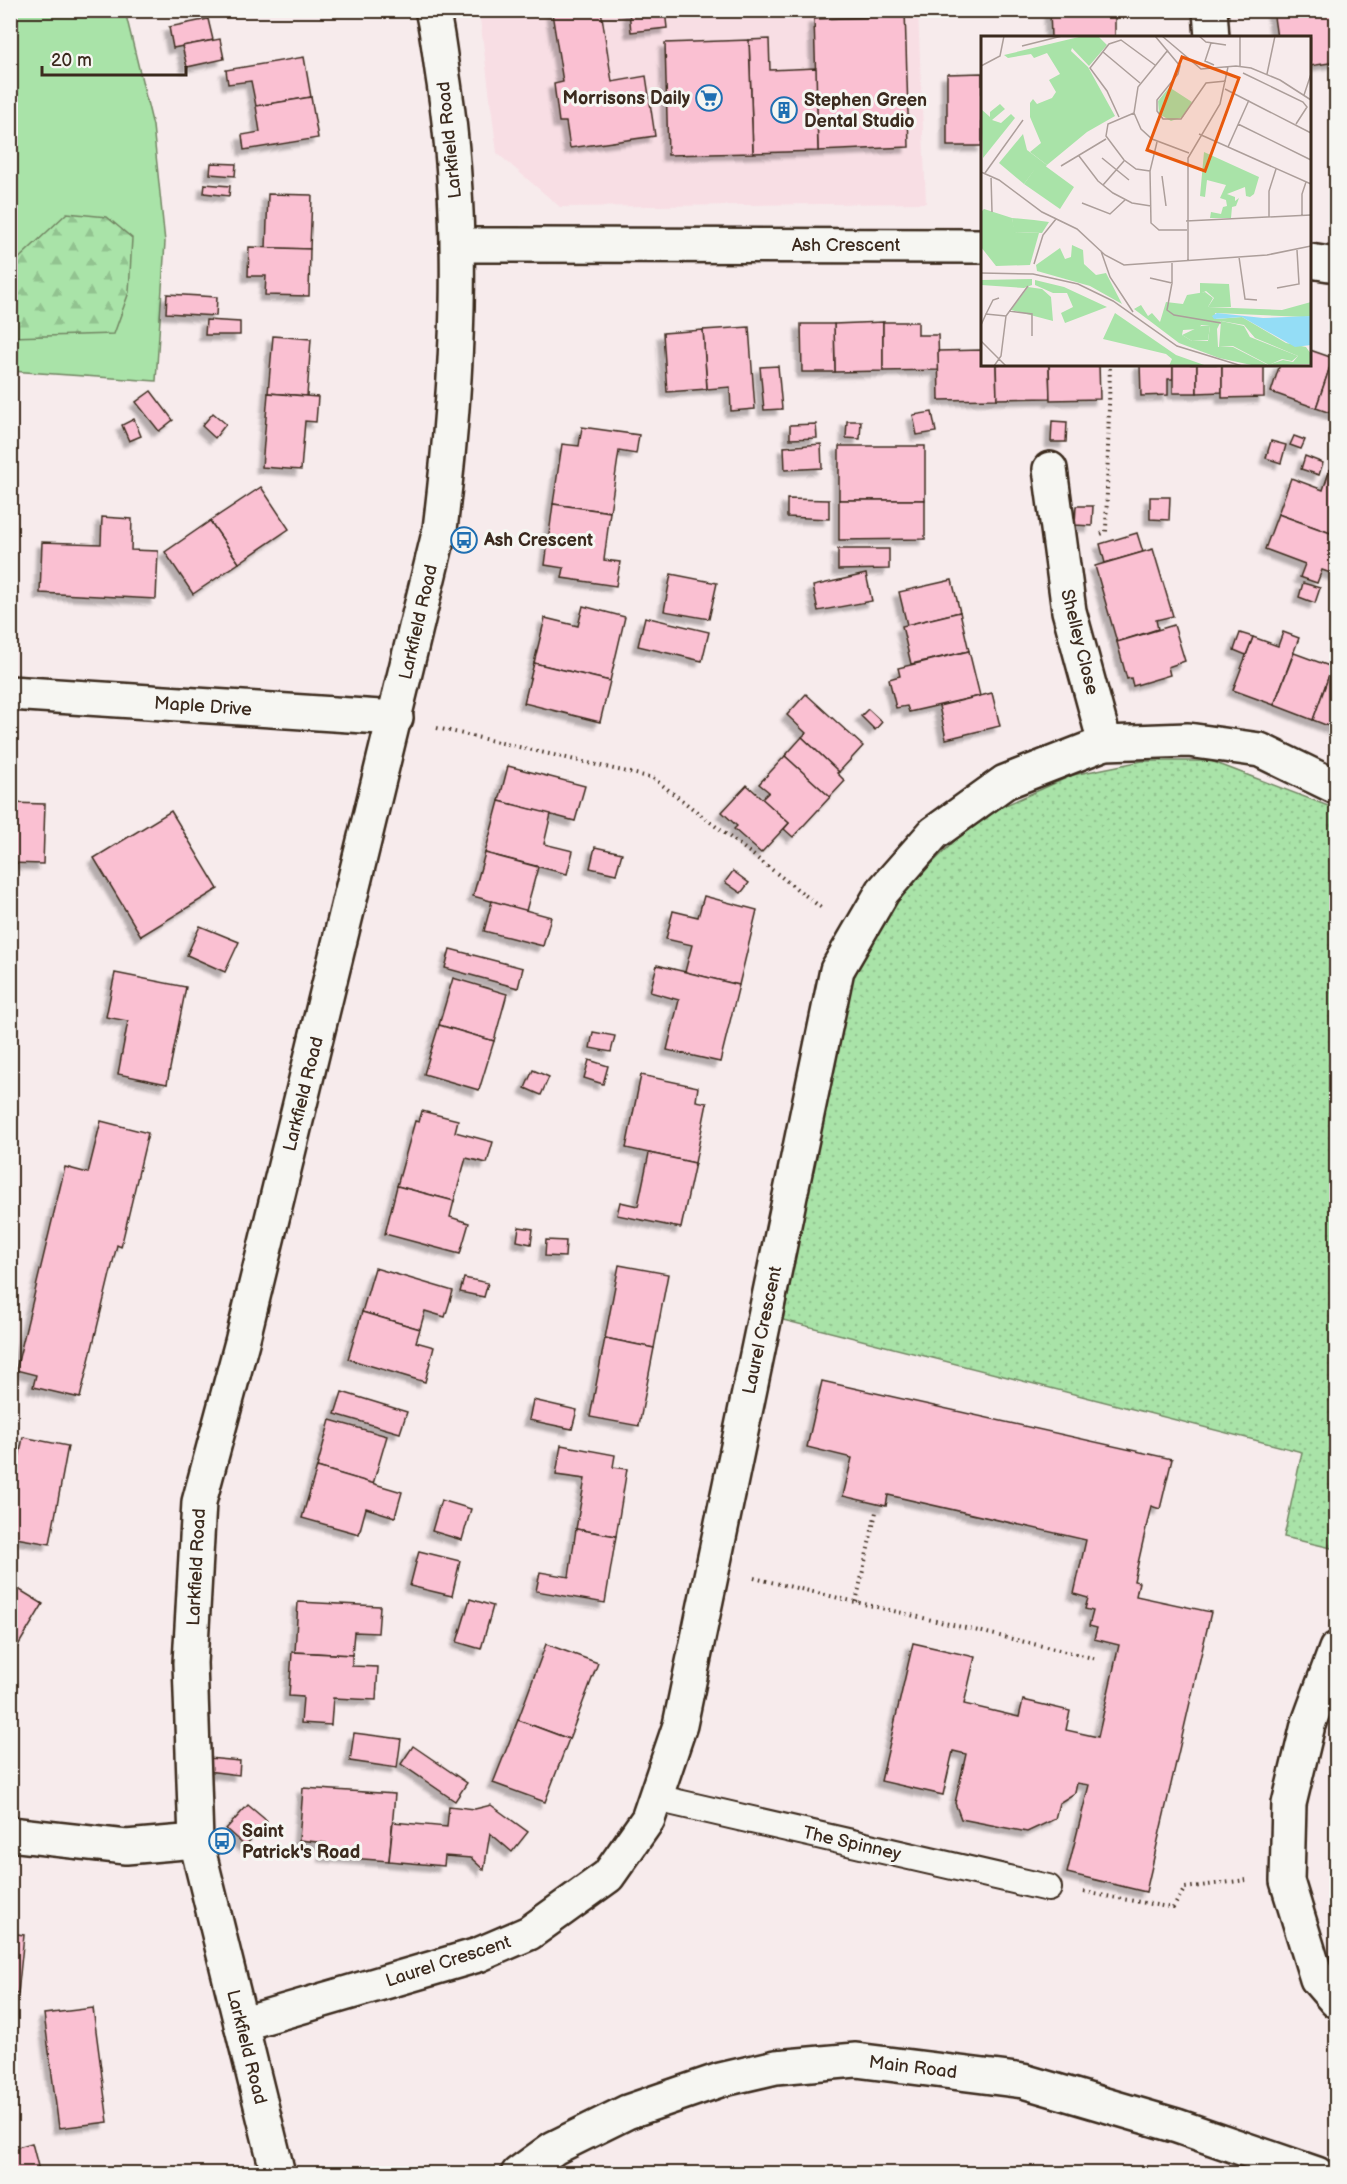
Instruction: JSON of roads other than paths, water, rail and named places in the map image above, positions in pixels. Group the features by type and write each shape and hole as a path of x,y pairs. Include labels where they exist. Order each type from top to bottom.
{"street":[{"name":"Larkfield Road","path":"278,2174 196,1841 190,1663 199,1502 250,1307 396,718 440,529 452,433 458,245 453,142 432,10"},
{"path":"1210,10 1212,36"},
{"name":"Ash Crescent","path":"458,245 981,246"},
{"path":"1311,261 1336,265"},
{"name":"Shelley Close","path":"1050,469 1069,611 1106,743"},
{"name":"Maple Drive","path":"10,693 396,718"},
{"name":"Laurel Crescent","path":"241,2024 478,1955 529,1933 608,1876 648,1819 680,1725 837,970 883,891 934,833 1005,782 1106,743 1188,740 1260,750 1336,787"},
{"path":"1336,1649 1308,1725 1289,1804 1287,1881 1317,1979 1336,2001"},
{"path":"10,1834 126,1847 196,1841"},
{"name":"Main Road","path":"518,2174 554,2148 627,2112 720,2080 776,2067 856,2060 1023,2081 1177,2126 1317,2174"}],"lane":[{"name":"The Spinney","path":"656,1798 1048,1888"}],"place":[{"name":"Morrisons Daily","path":"709,98"},
{"name":"Stephen Green Dental Studio","path":"784,110"},
{"name":"Ash Crescent","path":"464,540"},
{"name":"Saint Patrick's Road","path":"222,1841"}]}
